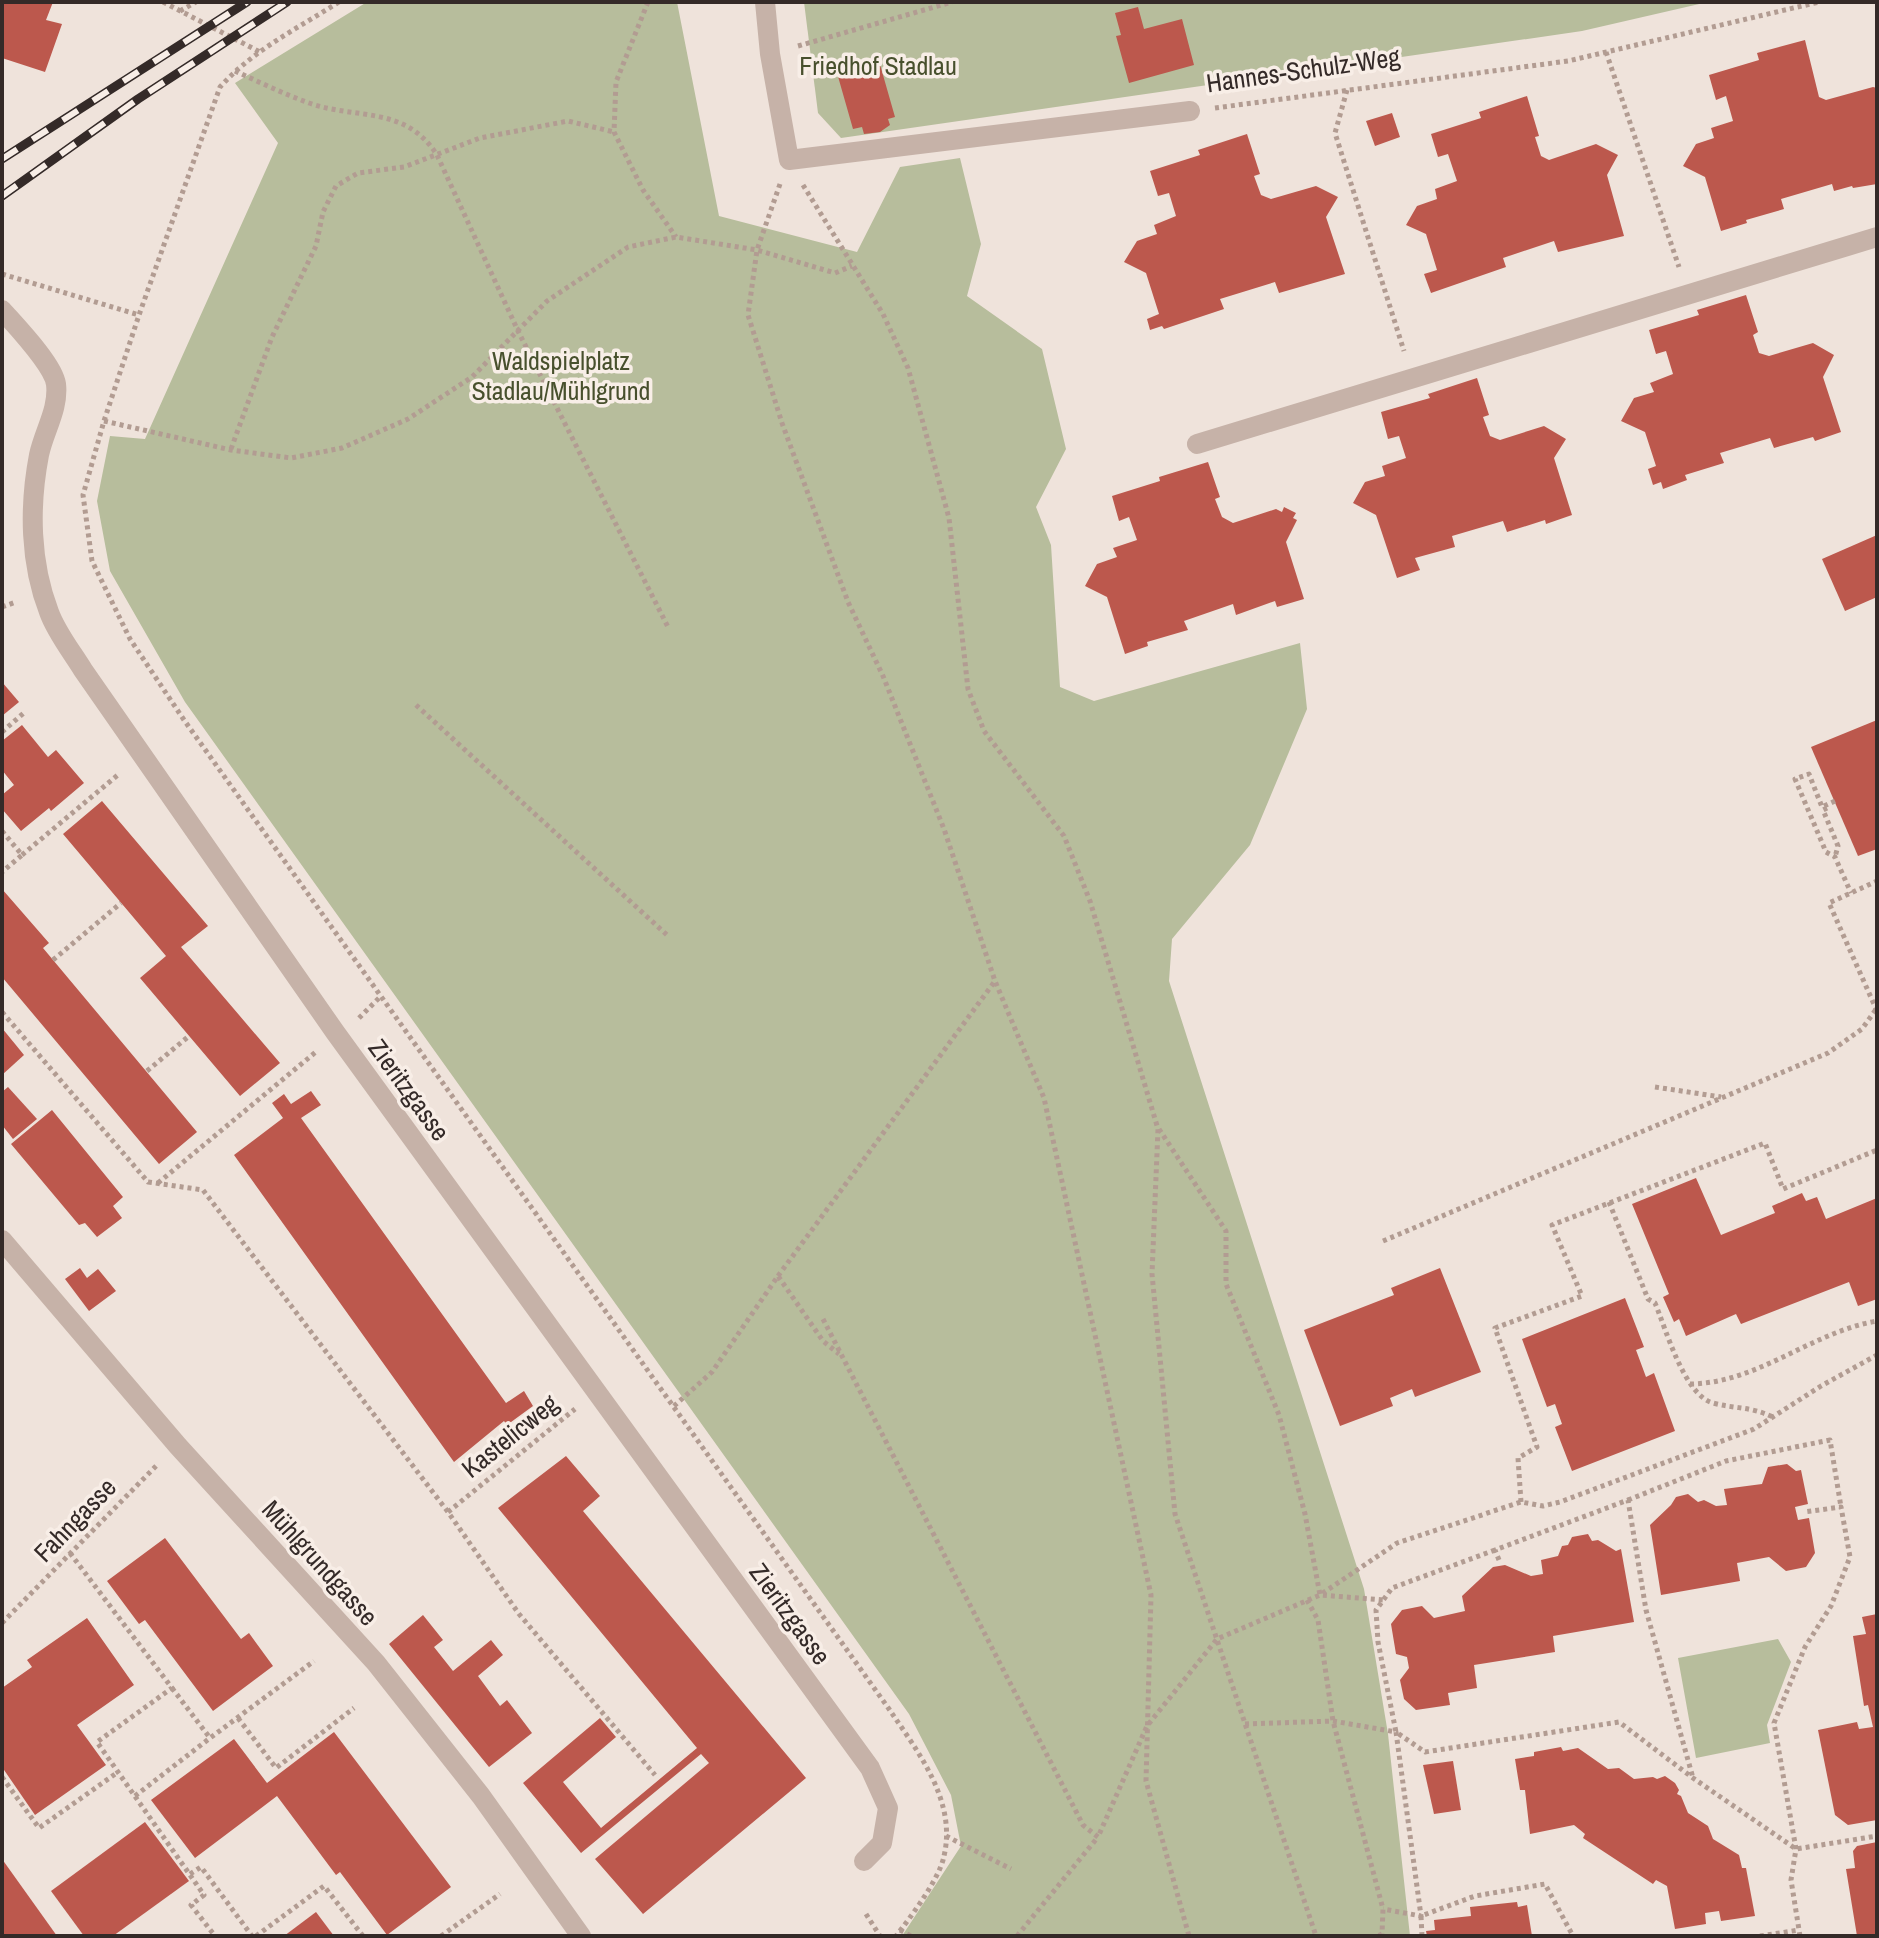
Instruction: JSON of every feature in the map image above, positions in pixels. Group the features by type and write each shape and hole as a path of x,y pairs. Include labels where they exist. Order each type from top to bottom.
{"street":[{"path":"765,2 770,54 789,160"},
{"name":"Hannes-Schulz-Weg","path":"789,160 1190,111"},
{"path":"1197,444 1877,237"},
{"name":"Zieritzgasse","path":"2,310 40,356 56,382 53,415 39,453 32,514 36,568 49,614 83,670 335,1032 870,1768 888,1808 882,1843 864,1861"},
{"name":"Mühlgrundgasse","path":"2,1240 178,1446 376,1663 481,1796 581,1936"}],"path":[{"path":"163,2 260,52"},
{"path":"180,11 196,2"},
{"path":"339,2 260,52 234,71 220,87 139,315 83,495 92,561 130,639 184,720 923,1760 940,1795 946,1836 944,1859 896,1936"},
{"path":"648,2 616,82 614,132 643,190 676,237"},
{"path":"770,54 952,2"},
{"name":"Hannes-Schulz-Weg","path":"1190,111 1568,61 1819,2"},
{"path":"1606,52 1688,295"},
{"path":"234,71 312,104 391,118 426,139 437,155 518,331 668,627"},
{"path":"1347,90 1335,133 1413,378"},
{"path":"231,450 272,337 316,246 323,212 336,186 358,173 404,167 480,138 568,121 614,132"},
{"path":"789,160 757,250 748,315 782,423 848,602 883,676 944,829 995,981 1044,1098 1151,1595 1146,1781 1189,1936"},
{"path":"789,160 883,314 912,383 949,518 968,689 984,731 1064,836 1090,901 1158,1129 1226,1231 1226,1284 1279,1415 1305,1514 1320,1595"},
{"path":"104,421 231,450 291,458 342,448 408,419 472,377 547,301 628,247 676,237 757,250 835,273 852,266"},
{"path":"2,274 139,315"},
{"path":"2,607 17,602"},
{"path":"416,705 667,935"},
{"path":"2,732 26,711"},
{"path":"2,872 119,774"},
{"path":"1835,857 1838,846 1823,810 1835,803 1822,807 1809,774 1795,779 1826,852 1835,857 1851,893"},
{"path":"2,831 22,855"},
{"path":"1383,1241 1828,1053 1862,1029 1877,1010 1829,903 1877,881"},
{"path":"53,960 121,903"},
{"path":"674,1406 712,1372 778,1276 995,981"},
{"path":"2,1012 148,1182 203,1190 448,1512 519,1614 655,1775"},
{"path":"147,1071 189,1036"},
{"path":"158,1183 317,1051"},
{"path":"1655,1087 1722,1097"},
{"path":"1158,1129 1152,1274 1175,1514 1316,1936"},
{"path":"1521,1502 1518,1458 1537,1447 1495,1328 1582,1296 1552,1225 1765,1143 1783,1189 1877,1150"},
{"path":"1609,1202 1648,1299 1655,1303 1689,1384 1710,1403 1753,1408 1773,1417"},
{"path":"778,1276 823,1341 843,1358"},
{"path":"823,1319 1083,1825 1098,1837"},
{"path":"1689,1384 1714,1384 1743,1376 1814,1341 1877,1321"},
{"path":"1017,1936 1098,1837 1147,1726 1217,1639 1320,1595 1397,1543 1521,1502 1543,1506 1560,1502 1741,1434 1877,1355"},
{"name":"Kastelicweg","path":"448,1512 596,1392"},
{"path":"1422,1936 1396,1732 1378,1642 1376,1610 1392,1588 1726,1461 1830,1440 1850,1557 1831,1606 1805,1647 1774,1723 1796,1849 1791,1880 1799,1933 1760,1936"},
{"name":"Fahngasse","path":"2,1623 178,1446"},
{"path":"1628,1500 1646,1610 1693,1778"},
{"path":"1804,1512 1841,1507"},
{"path":"1495,1550 1499,1560"},
{"path":"70,1553 210,1738"},
{"path":"1320,1595 1384,1600"},
{"path":"1307,1600 1318,1620 1333,1721 1383,1909 1382,1934 1378,1936"},
{"path":"135,1796 314,1661"},
{"path":"172,1688 97,1742 204,1895 191,1905 215,1936"},
{"path":"238,1718 276,1768 354,1708"},
{"path":"1245,1724 1333,1721 1396,1732 1425,1752 1619,1722 1796,1849 1877,1836"},
{"path":"2,1777 39,1828 118,1772"},
{"path":"946,1836 1011,1869"},
{"path":"190,1874 201,1867 254,1936 324,1886 363,1936"},
{"path":"1383,1909 1421,1916 1475,1896 1545,1884 1573,1936"},
{"path":"441,1936 500,1894"},
{"path":"866,1914 880,1936"},
{"path":"900,1930 911,1936"}],"green space":[{"name":"Waldspielplatz Stadlau/Mühlgrund","path":"367,2 677,2 719,216 857,252 900,167 960,158 981,244 967,296 1042,349 1066,449 1036,507 1051,545 1060,687 1094,701 1300,643 1307,709 1250,845 1172,939 1169,981 1364,1589 1388,1734 1410,1936 902,1936 961,1846 951,1795 909,1714 185,702 110,571 97,501 110,436 145,439 278,143 235,83"},
{"name":"Friedhof Stadlau","path":"804,2 1708,2 1582,31 841,138 818,113"},
{"path":"1778,1639 1791,1662 1767,1725 1770,1743 1696,1758 1678,1658"}],"building":[{"path":"2,2 53,2 46,20 62,24 45,72 2,58"},
{"path":"1138,7 1144,29 1182,19 1194,65 1129,83 1116,36 1121,35 1115,13"},
{"path":"1805,40 1819,97 1826,100 1877,88 1877,184 1834,191 1832,184 1781,199 1784,209 1721,231 1705,177 1683,166 1696,144 1714,138 1711,128 1733,121 1726,96 1716,100 1709,75 1759,60 1757,53"},
{"path":"879,61 895,117 888,119 890,125 880,132 864,134 862,127 853,129 837,73"},
{"path":"1527,96 1539,136 1535,137 1541,156 1549,160 1596,144 1618,155 1607,175 1624,236 1558,252 1554,241 1503,258 1506,267 1431,293 1424,274 1437,270 1426,234 1406,225 1417,206 1437,199 1435,189 1457,181 1448,154 1438,157 1431,134 1481,118 1479,112"},
{"path":"1392,113 1400,137 1375,146 1366,121"},
{"path":"1247,134 1260,174 1254,176 1261,195 1271,199 1316,186 1338,197 1326,217 1345,274 1279,293 1275,282 1220,299 1224,309 1164,329 1162,326 1150,330 1147,319 1159,314 1146,273 1124,262 1137,241 1157,234 1154,225 1176,216 1169,193 1158,196 1150,171 1200,155 1198,150"},
{"path":"1746,295 1758,332 1753,335 1759,353 1769,356 1813,343 1834,355 1823,377 1841,432 1815,441 1813,437 1774,448 1770,438 1720,453 1724,463 1685,475 1687,480 1663,489 1661,482 1653,485 1648,469 1656,466 1645,432 1621,421 1634,398 1654,392 1650,383 1673,374 1666,351 1656,354 1649,330 1699,315 1697,310"},
{"path":"1477,378 1489,415 1483,417 1490,436 1500,440 1544,426 1566,439 1554,458 1572,515 1507,532 1503,521 1452,536 1455,547 1415,558 1420,570 1397,578 1376,515 1353,503 1365,482 1385,476 1382,466 1406,458 1399,436 1388,439 1381,412 1430,398 1428,394"},
{"path":"1208,462 1220,497 1215,499 1222,517 1233,523 1276,509 1282,512 1284,507 1296,513 1293,518 1297,520 1286,542 1304,599 1277,607 1275,601 1236,615 1233,604 1184,621 1188,630 1147,642 1148,646 1125,654 1107,597 1085,586 1097,564 1117,557 1113,548 1137,540 1129,517 1119,521 1112,496"},
{"path":"1877,535 1877,597 1845,611 1822,559"},
{"path":"2,682 19,702 2,716"},
{"path":"1877,720 1877,849 1858,856 1811,747"},
{"path":"22,725 48,757 56,750 84,783 21,831 2,809 2,795 14,785 2,770 2,741"},
{"path":"102,801 208,926 181,947 280,1063 240,1096 140,978 166,956 63,834"},
{"path":"2,889 49,943 43,948 197,1132 159,1164 2,977"},
{"path":"2,1028 24,1055 2,1075"},
{"path":"8,1087 37,1119 13,1139 2,1125 2,1092"},
{"path":"311,1091 321,1105 301,1118 506,1403 524,1391 533,1406 507,1425 504,1421 454,1462 234,1155 283,1118 272,1103 284,1094 291,1104"},
{"path":"52,1110 123,1197 113,1206 122,1218 97,1237 85,1223 79,1225 11,1144"},
{"path":"1696,1178 1721,1235 1775,1213 1772,1206 1802,1193 1806,1201 1817,1197 1826,1219 1877,1198 1877,1299 1858,1306 1849,1282 1741,1324 1736,1314 1686,1336 1679,1319 1674,1322 1663,1297 1669,1294 1632,1204"},
{"path":"80,1268 87,1278 98,1269 116,1291 89,1311 65,1279"},
{"path":"1440,1268 1481,1372 1415,1397 1412,1389 1390,1398 1393,1406 1340,1426 1304,1330 1394,1295 1391,1288"},
{"path":"1625,1298 1644,1347 1636,1350 1646,1377 1654,1373 1675,1431 1572,1471 1555,1427 1562,1424 1555,1404 1547,1407 1522,1339"},
{"path":"566,1456 600,1496 583,1511 806,1778 643,1914 595,1859 709,1763 701,1754 581,1853 523,1783 600,1718 616,1737 563,1782 601,1828 697,1748 498,1508"},
{"path":"1787,1464 1796,1471 1801,1470 1808,1504 1795,1507 1798,1520 1809,1518 1815,1553 1806,1567 1786,1571 1769,1557 1737,1563 1740,1581 1661,1595 1650,1525 1676,1497 1688,1494 1698,1502 1704,1500 1716,1506 1727,1505 1724,1489 1762,1484 1768,1467"},
{"path":"1588,1534 1592,1541 1598,1540 1616,1551 1621,1549 1634,1622 1553,1636 1555,1652 1474,1665 1477,1688 1448,1693 1450,1705 1416,1710 1404,1699 1400,1680 1409,1668 1407,1657 1396,1654 1391,1624 1402,1610 1422,1606 1434,1618 1465,1611 1462,1596 1493,1567 1505,1565 1531,1576 1543,1574 1541,1560 1558,1556 1562,1546 1568,1545 1572,1537"},
{"path":"165,1538 241,1639 249,1633 273,1666 213,1711 145,1620 139,1624 107,1581"},
{"path":"1877,1614 1877,1820 1848,1825 1835,1815 1818,1730 1857,1722 1859,1729 1873,1727 1868,1705 1864,1706 1853,1636 1866,1634 1862,1617"},
{"path":"423,1615 443,1640 434,1647 453,1671 491,1640 503,1655 478,1676 500,1706 507,1700 532,1733 489,1767 389,1644"},
{"path":"87,1618 134,1685 77,1725 106,1765 35,1815 2,1767 2,1688 32,1667 27,1660"},
{"path":"334,1732 451,1887 387,1935 340,1872 336,1875 277,1796 195,1858 151,1800 234,1739 267,1783"},
{"path":"1561,1747 1563,1751 1578,1748 1608,1769 1619,1768 1634,1779 1665,1776 1675,1783 1679,1790 1677,1794 1681,1796 1688,1813 1708,1826 1713,1839 1739,1855 1742,1868 1746,1868 1755,1916 1721,1921 1719,1911 1705,1913 1706,1924 1675,1929 1667,1886 1656,1880 1653,1884 1583,1838 1585,1834 1574,1825 1530,1834 1525,1790 1520,1790 1515,1759"},
{"path":"1453,1761 1461,1810 1434,1814 1423,1765"},
{"path":"145,1822 189,1881 113,1936 84,1936 51,1891"},
{"path":"1877,1842 1877,1936 1857,1936 1846,1869 1855,1868 1853,1851 1857,1846"},
{"path":"2,1859 57,1936 2,1936"},
{"path":"1517,1902 1518,1907 1527,1905 1532,1936 1427,1936 1426,1931 1435,1930 1434,1920 1471,1916 1470,1907"},
{"path":"316,1912 334,1936 284,1936"}],"railway":[{"path":"2,159 247,2"},
{"path":"2,196 138,99 287,2"}]}
